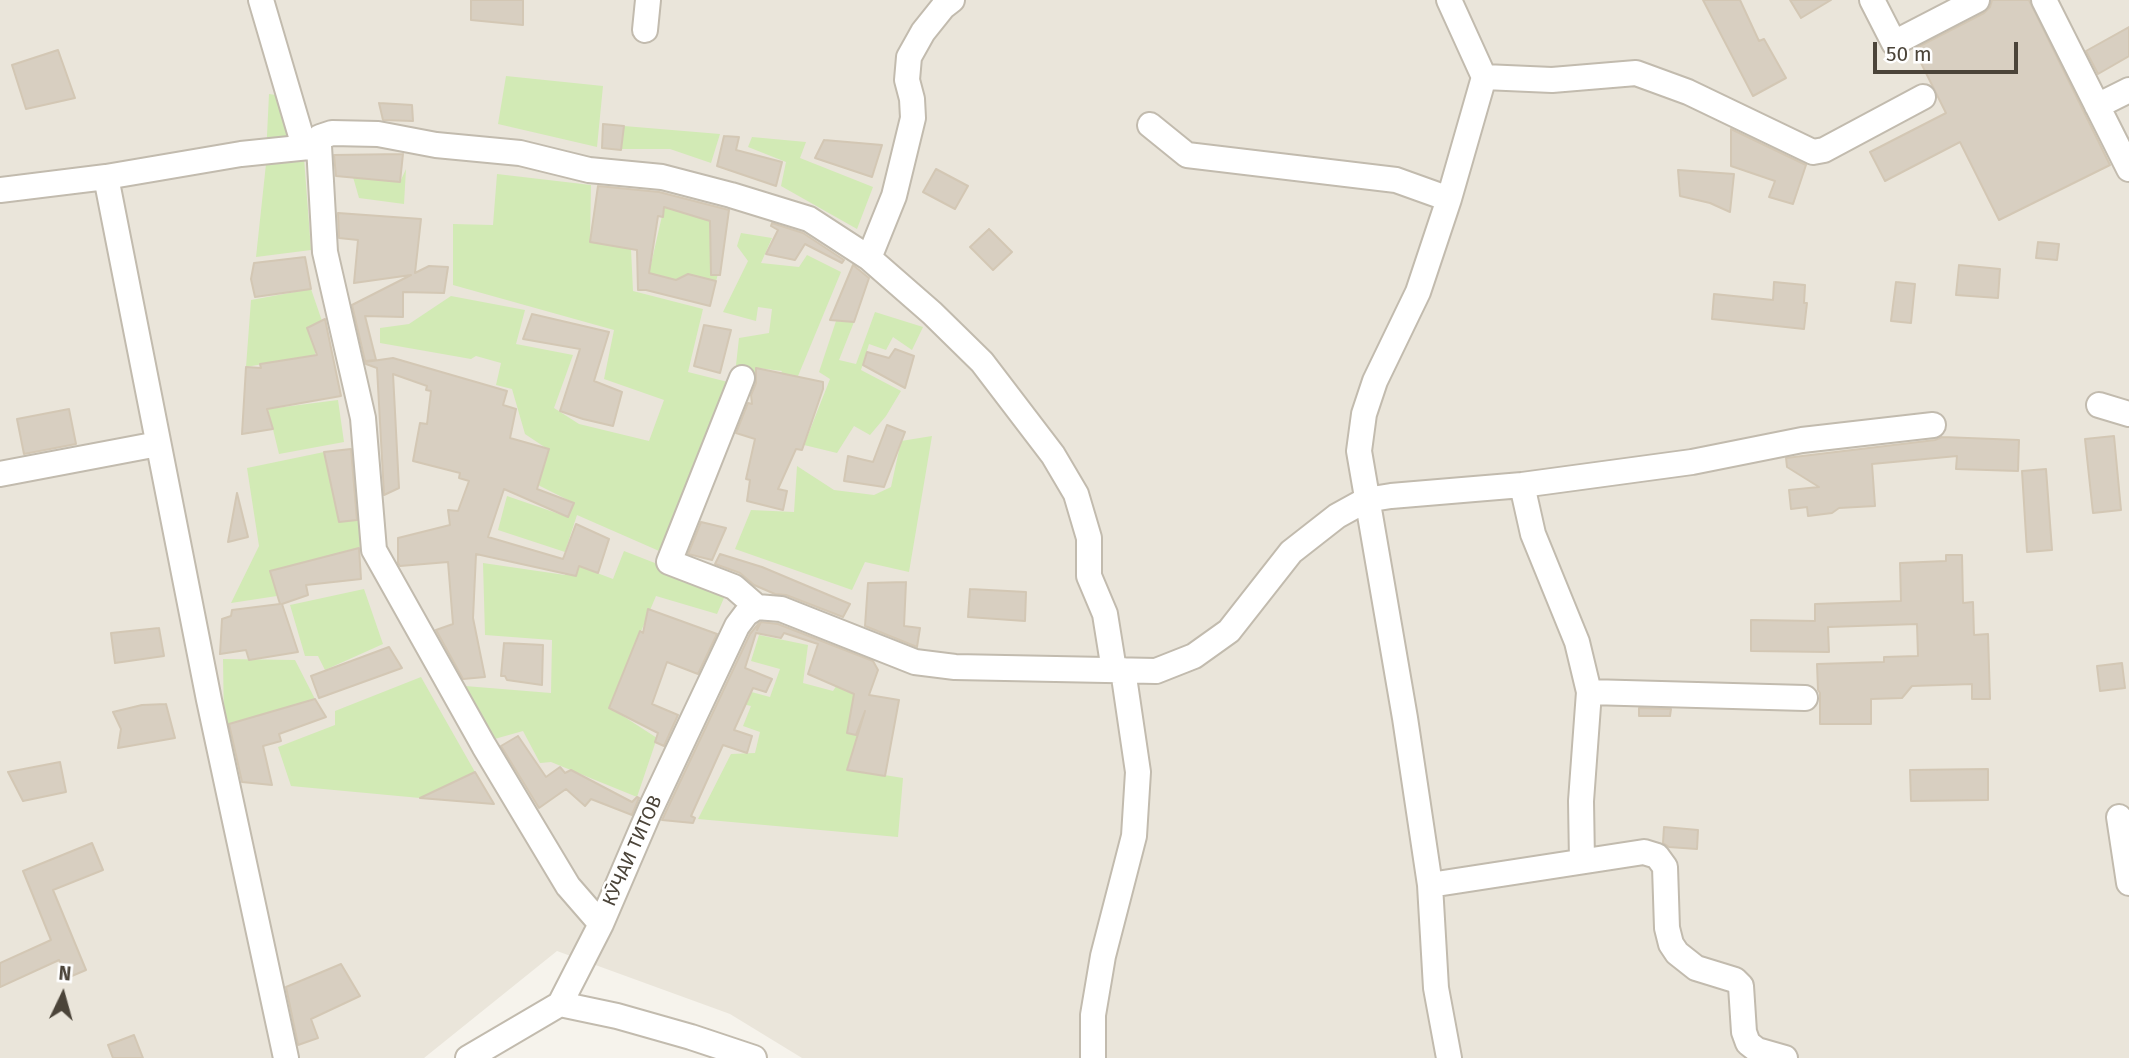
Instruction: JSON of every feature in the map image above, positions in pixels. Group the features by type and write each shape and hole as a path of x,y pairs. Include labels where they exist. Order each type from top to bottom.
{"street":[{"path":"261,0 301,136 309,147 325,252 363,418 374,550 484,746 568,886 601,924"},
{"path":"645,30 648,0"},
{"path":"869,258 894,196 913,118 907,80 909,57 923,32 952,0"},
{"path":"1449,0 1484,77 1450,199 1418,292 1375,381 1364,414 1359,451 1405,718 1430,885 1436,988 1450,1058"},
{"path":"1872,0 1894,43 1978,0"},
{"path":"2043,0 2129,169"},
{"path":"1484,77 1552,80 1636,73 1688,92 1813,152 1824,150 1923,97"},
{"path":"2097,106 2129,90"},
{"path":"1150,125 1187,155 1396,180 1450,199"},
{"path":"0,190 106,177 241,154 309,147 320,137 332,133 379,134 436,145 520,153 589,170 662,177 809,219 869,258 932,313 982,362 1053,455 1076,494 1089,538 1089,576 1105,614 1119,670 1138,772 1134,836 1102,956 1093,1015 1093,1058"},
{"path":"106,177 209,700 286,1058"},
{"path":"742,378 669,562 734,587 757,607 780,609 915,662 955,667 1156,671 1194,656 1229,631 1290,552 1337,516 1367,500 1522,485 1692,462 1802,440 1933,425"},
{"path":"2099,405 2129,414"},
{"path":"0,474 158,444"},
{"path":"1522,485 1533,534 1577,642 1589,692 1581,801 1582,861"},
{"name":"КӮЧАИ ТИТОВ","path":"560,1004 601,924 650,810 737,626 746,614 757,607"},
{"path":"1589,692 1805,698"},
{"path":"2119,817 2129,883"},
{"path":"1430,885 1644,852 1657,856 1665,867 1667,928 1671,944 1677,953 1696,968 1735,980 1741,986 1744,1032 1748,1043 1757,1050 1785,1058"},
{"path":"468,1058 560,1004 679,1033 754,1058"}],"shaded area":[{"path":"0,0 2129,0 2129,1058 802,1058 730,1014 557,951 424,1058 0,1058"}],"green space":[{"path":"506,76 603,86 597,147 498,124"},
{"path":"269,94 283,96 311,150 266,156"},
{"path":"624,126 720,134 711,163 670,149 621,149"},
{"path":"752,137 806,142 800,158 873,187 857,229 781,186 786,162 748,147"},
{"path":"304,158 311,250 256,257 266,164"},
{"path":"406,169 404,204 359,198 353,177 400,182"},
{"path":"497,174 591,185 590,242 631,249 633,291 703,309 688,372 732,383 666,554 577,515 565,552 498,530 507,496 568,517 574,503 512,472 515,456 544,467 549,450 525,434 512,389 496,385 501,363 476,356 471,359 380,343 380,328 409,324 451,296 525,310 516,344 573,355 554,408 579,424 649,441 664,400 604,379 614,330 453,285 453,224 493,225"},
{"path":"664,207 710,221 711,253 723,257 716,281 688,274 676,280 649,273"},
{"path":"741,233 772,238 761,263 799,267 807,255 841,272 798,376 778,437 772,389 782,371 757,368 750,381 736,365 739,338 769,333 772,309 758,307 756,321 723,312 748,261 737,246"},
{"path":"311,289 322,321 307,328 315,355 246,367 251,300"},
{"path":"875,312 923,327 912,350 893,337 886,350 869,344 861,370 901,391 886,416 870,435 854,426 837,453 804,445 830,379 819,372 836,321 854,322 839,360 856,364"},
{"path":"338,400 344,442 279,454 268,409"},
{"path":"932,436 909,572 865,562 852,590 735,549 751,510 794,512 797,466 834,490 874,495 891,487 901,441"},
{"path":"324,452 339,521 361,520 361,547 270,571 277,596 231,603 259,546 247,468"},
{"path":"624,551 727,591 717,614 656,596 609,707 657,738 637,797 551,762 540,763 523,731 491,740 465,686 551,693 552,640 485,635 483,563 565,575 568,562 613,579"},
{"path":"364,589 383,644 325,670 318,656 305,656 290,605"},
{"path":"759,635 808,645 803,683 833,691 843,676 857,679 852,707 865,711 847,769 903,778 898,837 698,819 731,754 755,753 760,732 743,726 751,706 738,703 744,690 770,697 780,669 751,661"},
{"path":"223,659 295,660 315,699 224,725"},
{"path":"421,677 475,772 420,798 291,786 278,747 335,725 335,711"}],"building":[{"path":"471,0 523,0 523,25 471,20"},
{"path":"1703,0 1740,0 1759,41 1764,39 1786,78 1753,96"},
{"path":"1790,0 1831,0 1801,18"},
{"path":"1992,0 2029,0 2110,165 1999,220 1960,142 1885,181 1870,152 1946,113 1914,49 1984,13"},
{"path":"2129,27 2129,56 2098,74 2086,51"},
{"path":"58,50 75,98 26,109 12,65"},
{"path":"379,103 412,105 413,121 383,120"},
{"path":"603,124 624,126 621,150 602,148"},
{"path":"1731,129 1806,165 1793,204 1769,197 1775,181 1731,166"},
{"path":"724,136 739,137 736,150 782,162 776,186 717,166"},
{"path":"824,140 882,145 872,177 815,158"},
{"path":"403,154 400,182 336,176 334,155"},
{"path":"936,169 968,186 955,209 923,192"},
{"path":"1678,170 1734,174 1730,212 1710,203 1680,196"},
{"path":"598,186 659,192 729,210 720,275 711,275 710,221 664,207 663,217 658,216 649,273 676,280 688,274 716,281 710,306 638,290 637,250 590,242"},
{"path":"338,213 421,219 415,273 429,266 448,267 444,293 403,292 403,317 365,316 376,360 365,361 352,305 411,275 354,283 358,240 339,238"},
{"path":"772,223 803,233 844,260 842,263 805,244 795,260 766,254 778,230 771,226"},
{"path":"989,229 1012,252 993,270 970,247"},
{"path":"2038,242 2059,244 2057,260 2036,258"},
{"path":"305,257 311,289 255,297 251,279 254,263"},
{"path":"853,265 869,278 854,322 830,320"},
{"path":"1959,265 2000,269 1998,298 1956,295"},
{"path":"1774,282 1805,285 1804,303 1807,303 1804,329 1712,319 1714,294 1773,300"},
{"path":"1896,282 1915,284 1911,323 1891,321"},
{"path":"532,314 609,332 594,381 622,392 613,426 560,411 580,349 523,339"},
{"path":"325,319 341,396 267,409 273,429 242,434 246,367 261,368 260,364 317,355 307,328"},
{"path":"704,325 731,330 720,373 694,366"},
{"path":"895,349 914,356 905,388 863,365 867,352 889,358"},
{"path":"393,358 507,391 503,405 516,409 510,438 549,449 537,489 574,503 568,517 504,489 488,537 563,559 576,524 609,539 598,573 579,566 576,576 476,554 473,618 485,677 463,679 436,630 453,624 448,562 400,566 398,563 398,538 450,525 448,510 458,511 469,481 459,478 460,473 413,461 420,423 427,424 431,391 426,390 427,386 393,374 399,488 384,495 377,368 365,362"},
{"path":"756,368 823,382 802,450 796,449 778,489 787,491 783,510 747,501 750,480 746,479 755,439 736,433 748,403 752,404"},
{"path":"69,409 76,444 24,454 17,419"},
{"path":"887,425 905,432 884,487 844,481 848,456 873,462"},
{"path":"2114,436 2121,510 2093,513 2085,439"},
{"path":"1942,437 2019,440 2018,471 1956,469 1957,456 1872,464 1875,506 1839,508 1832,513 1808,516 1807,507 1791,509 1789,490 1819,487 1787,467 1786,458"},
{"path":"351,449 357,520 339,522 324,452"},
{"path":"2046,469 2052,550 2027,552 2022,471"},
{"path":"237,493 248,537 228,542"},
{"path":"701,522 726,528 712,560 688,554"},
{"path":"359,548 361,579 306,585 308,595 282,604 298,652 249,660 246,650 220,654 222,619 231,616 232,610 280,604 270,571"},
{"path":"720,554 762,567 850,604 843,617 786,595 775,594 754,585 740,573 715,564"},
{"path":"1946,555 1962,555 1963,603 1973,602 1974,635 1988,634 1990,699 1972,699 1972,684 1912,686 1902,698 1871,699 1871,724 1820,724 1817,664 1884,662 1884,657 1918,656 1917,624 1828,627 1829,652 1751,651 1751,620 1815,621 1815,604 1901,601 1900,563 1946,561"},
{"path":"906,582 904,626 920,628 917,647 865,626 868,583"},
{"path":"970,589 1026,592 1025,621 968,617"},
{"path":"648,609 717,634 698,674 667,662 652,704 678,715 664,746 655,742 658,733 609,708 640,631 643,633"},
{"path":"761,622 778,624 873,661 878,670 869,695 899,700 885,776 847,770 865,711 856,735 847,733 854,694 808,674 818,644 784,633 781,638 756,633 745,668 772,679 766,692 753,688 734,730 752,736 747,753 723,745 691,816 695,818 693,823 662,820 750,634 759,623 757,630"},
{"path":"159,628 164,656 115,663 111,633"},
{"path":"504,643 543,645 542,685 507,680 505,676 501,676"},
{"path":"389,647 402,668 319,698 311,676"},
{"path":"2122,663 2125,688 2100,691 2097,666"},
{"path":"315,699 326,717 279,734 281,741 263,746 272,785 242,782 229,724"},
{"path":"166,704 175,738 118,748 121,729 113,712 142,705"},
{"path":"1639,708 1671,709 1670,716 1639,716"},
{"path":"518,736 546,777 560,767 565,773 571,770 632,802 639,798 632,815 591,799 585,806 566,789 539,808 501,746"},
{"path":"60,762 66,792 23,801 8,772"},
{"path":"1988,769 1988,800 1911,801 1910,770"},
{"path":"475,772 494,804 420,798"},
{"path":"1664,827 1698,830 1697,849 1669,847 1663,843"},
{"path":"92,843 103,870 53,890 86,970 67,978 59,960 0,987 0,963 51,940 23,871"},
{"path":"341,964 360,996 311,1019 318,1038 298,1045 286,987"},
{"path":"134,1035 143,1058 113,1058 108,1045"}]}
